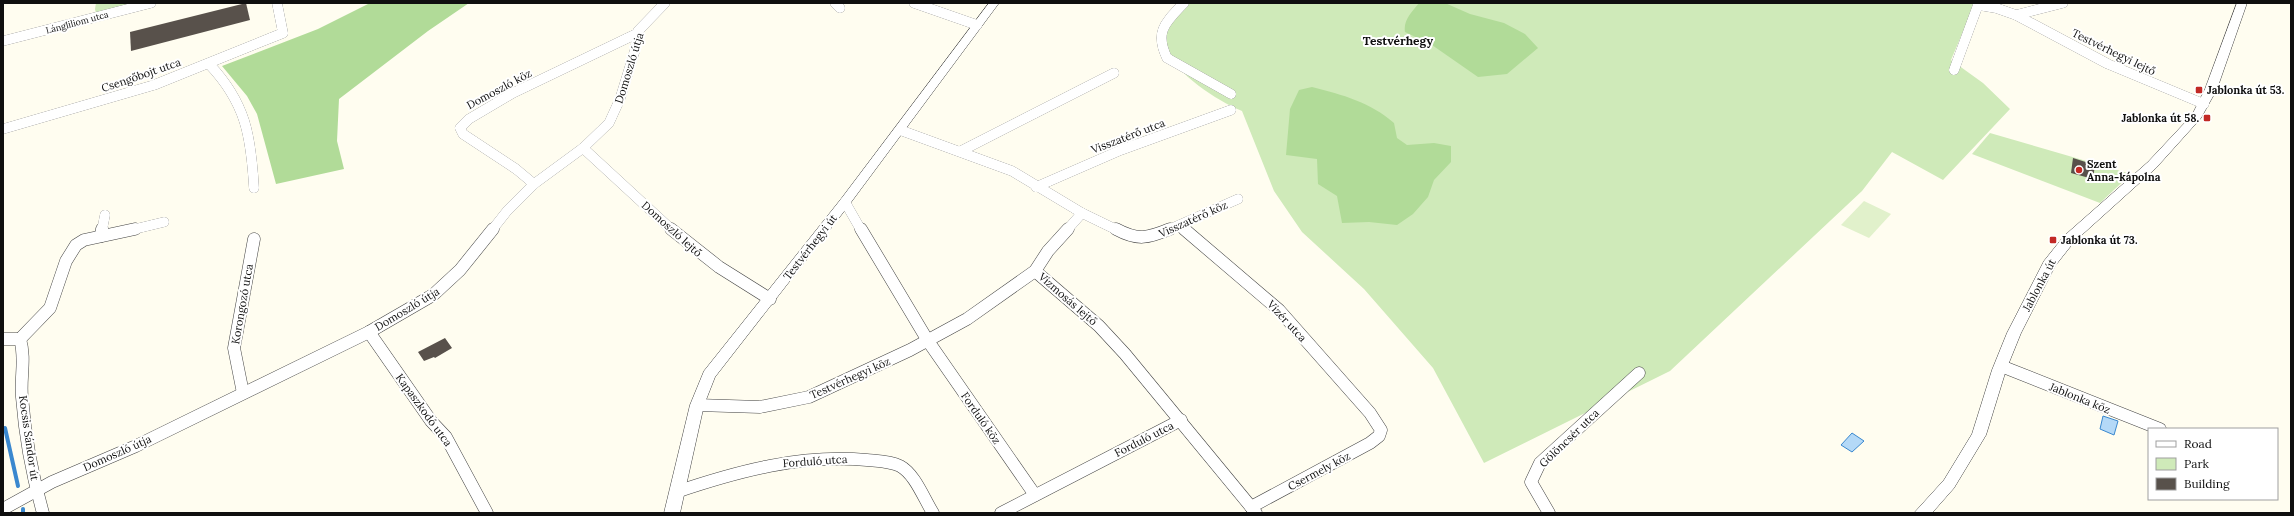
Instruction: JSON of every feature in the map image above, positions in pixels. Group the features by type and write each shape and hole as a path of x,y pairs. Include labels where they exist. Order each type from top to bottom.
{"street":[{"name":"Lángliliom utca","path":"3,41 151,3"},
{"name":"Csengőbojt utca","path":"3,129 118,96 209,64 283,33 277,3"},
{"name":"Domoszló útja","path":"3,509 36,490 130,448 369,332 413,307 448,283 507,211 534,184 583,148 609,123 616,112 635,50 638,33 665,3"},
{"path":"914,3 977,25"},
{"name":"Testvérhegyi út","path":"672,513 697,405 709,375 845,202 994,3"},
{"path":"1184,3 1162,29 1159,38 1163,52 1167,58 1231,94"},
{"path":"2016,15 2063,3"},
{"name":"Jablonka út","path":"1922,513 1949,484 1979,435 2001,366 2028,305 2049,264 2060,248 2152,165 2188,128 2204,104 2242,3"},
{"name":"Testvérhegyi lejtő","path":"1954,70 1967,37 1975,9 1978,5 1996,8 2016,15 2124,71 2204,104"},
{"name":"Domoszló köz","path":"534,184 516,169 463,134 460,128 462,125 471,117 502,100 638,33"},
{"path":"209,64 227,82 247,127 251,145 254,188"},
{"path":"961,151 1114,73"},
{"name":"Visszatérő utca","path":"1036,187 1121,150 1230,110"},
{"path":"900,130 961,151 1012,171 1036,187 1082,213 1048,251 1035,271"},
{"name":"Domoszló lejtő","path":"583,148 703,256 745,286 770,299"},
{"name":"Visszatérő köz","path":"1082,213 1104,222 1127,235 1139,238 1153,236 1238,199"},
{"path":"845,202 928,341"},
{"path":"101,236 105,215"},
{"path":"3,339 20,339 38,324 51,306 69,255 73,247 78,242 164,222"},
{"name":"Vízér utca","path":"1180,225 1279,310 1370,413 1381,430"},
{"name":"Korongozó utca","path":"243,393 234,348 254,239"},
{"name":"Vízmosás lejtő","path":"928,341 967,319 1035,271 1104,332 1125,354 1254,510"},
{"name":"Kapaszkodó utca","path":"369,332 431,420 446,437 487,513"},
{"name":"Kocsis Sándor út","path":"20,339 25,352 21,397 36,490 43,513"},
{"name":"Testvérhegyi köz","path":"697,405 760,407 809,397 928,341"},
{"name":"Forduló köz","path":"928,341 1035,495"},
{"name":"Jablonka köz","path":"2001,366 2157,428"},
{"name":"Gölöncsér utca","path":"1549,513 1531,482 1540,463 1639,373"},
{"name":"Forduló utca","path":"1001,513 1181,420"},
{"name":"Csermely köz","path":"1254,510 1370,443 1379,436 1381,430"},
{"name":"Forduló utca","path":"676,492 711,480 768,465 817,460 865,460 892,464 904,469 933,513"}],"green space":[{"path":"96,3 139,3 96,14"},
{"path":"370,3 469,3 428,31 339,99 337,141 344,169 276,184 257,114 247,96 222,66 318,29"},
{"path":"1190,3 1975,3 1951,60 1983,83 2010,109 1943,180 1892,152 1862,191 1670,371 1484,463 1433,368 1364,289 1302,232 1274,191 1242,111 1198,86 1171,58 1165,46 1165,29"},
{"path":"1419,3 1445,3 1470,14 1504,23 1525,34 1538,48 1507,74 1478,77 1432,45 1405,32 1405,24"},
{"path":"1312,87 1345,96 1366,104 1394,123 1397,138 1407,145 1434,143 1451,146 1451,162 1434,180 1428,197 1413,214 1397,225 1369,222 1342,223 1337,196 1318,184 1317,159 1286,155 1290,109 1299,90"},
{"path":"1990,133 2131,174 2100,203 1972,154"},
{"path":"1864,201 1891,214 1869,238 1841,225"}],"water":[{"path":"2103,416 2118,421 2114,435 2100,429"},
{"path":"1852,433 1864,441 1852,452 1841,445"}],"building":[{"path":"246,3 250,20 131,51 130,32"},
{"name":"Szent Anna-kápolna","path":"2073,158 2095,165 2093,179 2071,173"},
{"path":"445,338 452,348 435,358 434,357 424,361 418,352"}],"waterway":[{"path":"5,428 18,486"}],"place":[{"name":"Jablonka út 53.","path":"2199,90"},
{"name":"Jablonka út 58.","path":"2207,118"},
{"name":"Szent Anna-kápolna","path":"2079,170"},
{"name":"Jablonka út 73.","path":"2053,240"}],"district":[{"name":"Testvérhegy","path":"1398,40"}]}
